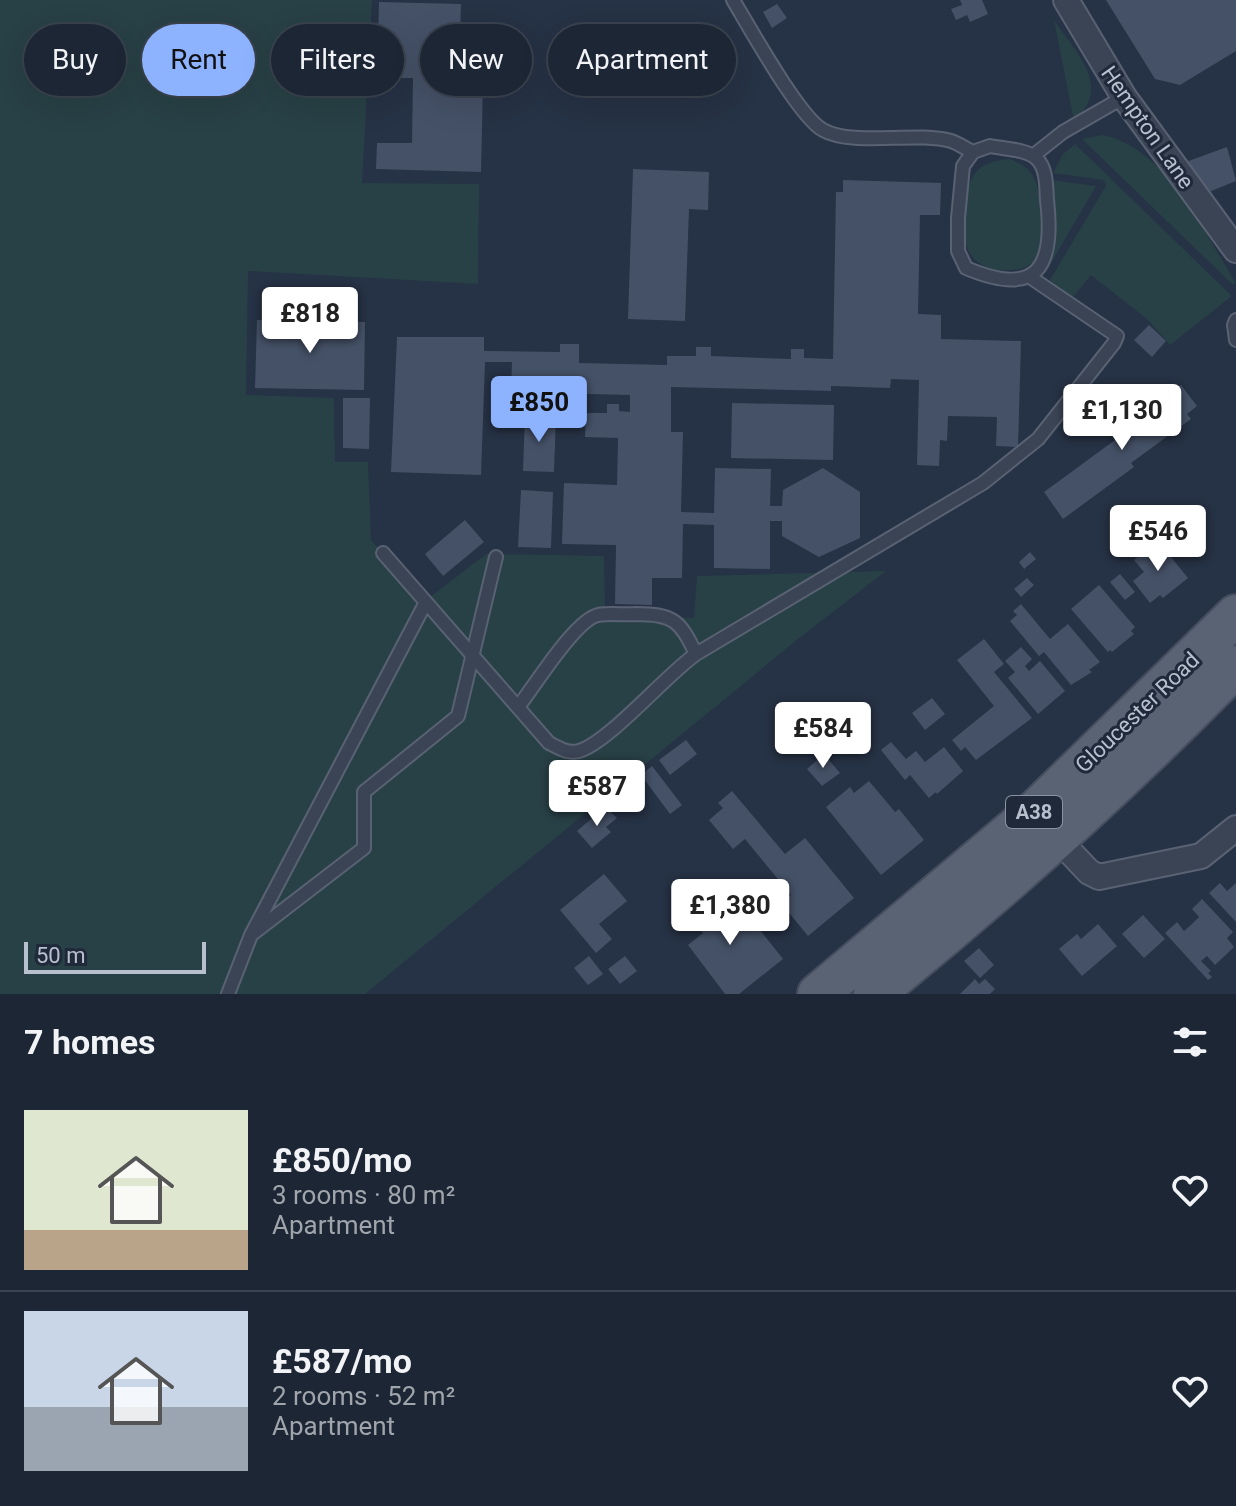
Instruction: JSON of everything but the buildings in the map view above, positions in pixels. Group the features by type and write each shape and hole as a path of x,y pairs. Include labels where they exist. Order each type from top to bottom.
{"main road":[{"name":"Gloucester Road","path":"818,994 1032,814 1236,615"},
{"name":"Gloucester Road","path":"874,994 949,933 1056,837 1236,666"}],"street":[{"name":"Hempton Lane","path":"1066,0 1124,97 1236,250"},
{"path":"1056,837 1089,872 1099,877 1201,856 1236,828"}],"lane":[{"path":"733,0 800,106 813,123 826,132 846,136 952,141 973,152"},
{"path":"1034,155 1063,132 1124,97"},
{"path":"990,146 1034,155 1044,167 1050,244 1040,267 1030,277 1017,280 977,273 966,268 958,251 963,166 973,152 990,146"},
{"path":"383,553 549,743 566,752 580,751 599,740 696,654 983,483 1038,439 1117,336 1030,277"},
{"path":"1236,320 1236,340"},
{"path":"251,935 364,848 364,792 458,716 496,557"},
{"path":"228,994 251,935 426,602"},
{"path":"518,707 566,642 584,622 598,615 657,614 674,619 683,628 696,654"}],"green space":[{"path":"0,0 372,0 371,24 271,24 271,96 367,96 362,183 479,184 478,284 248,271 246,395 334,398 335,462 368,462 371,540 425,601 486,554 604,556 605,614 694,618 697,576 886,571 798,639 365,994 0,994"},
{"path":"1054,20 1080,57 1091,82 1085,108 1074,121"},
{"path":"1102,135 1125,142 1164,173 1196,217 1235,282 1233,285 1082,139"},
{"path":"1075,144 1232,296 1170,345 1147,319 1091,275 1073,297 1054,287 1050,280 1106,186 1104,180 1053,173 1063,154"},
{"path":"1010,159 1027,169 1034,178 1041,208 1041,233 1037,255 1031,264 1003,271 983,265 968,251 967,195 978,170 986,164"},
{"path":"1050,180 1096,186 1047,270 1055,236"}]}
